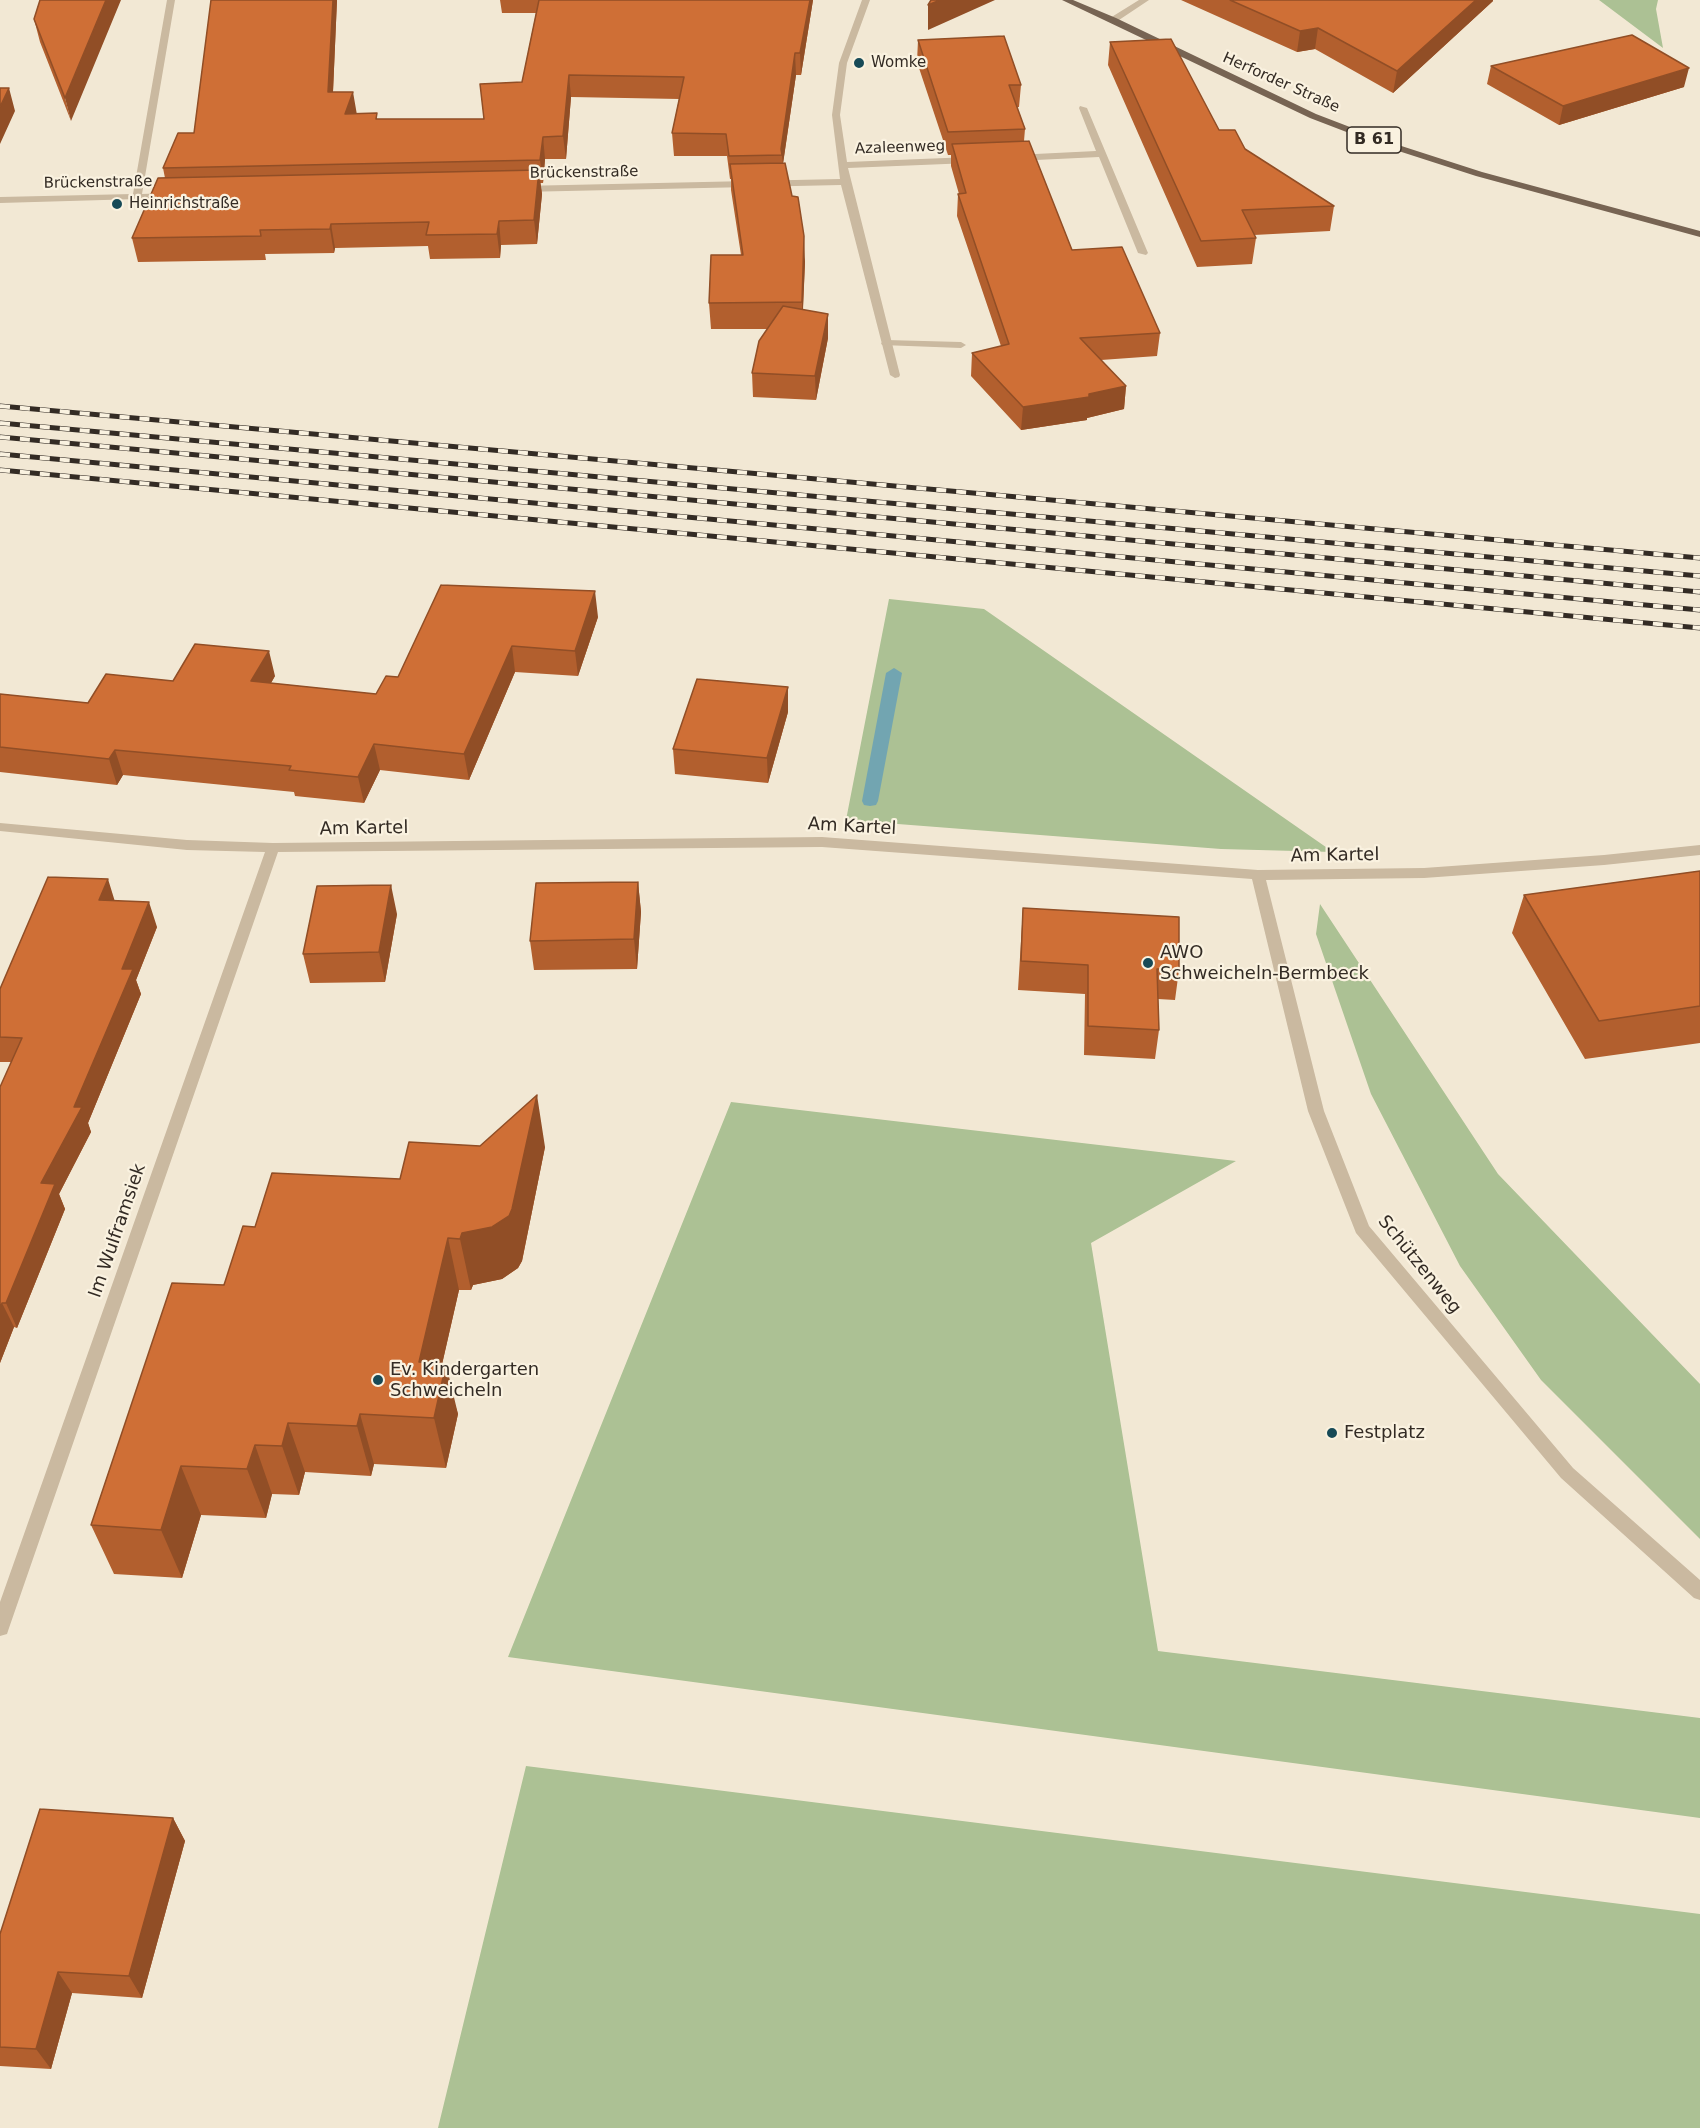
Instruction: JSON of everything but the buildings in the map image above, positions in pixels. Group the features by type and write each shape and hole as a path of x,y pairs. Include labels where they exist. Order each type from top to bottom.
{"main road":[{"name":"Herforder Straße","path":"1066,0 1113,20 1312,116 1386,144 1479,174 1700,234"}],"street":[{"path":"137,197 171,0"},
{"path":"866,0 843,63 836,115 845,182 895,375"},
{"path":"1113,20 1145,0"},
{"path":"1083,108 1143,253"},
{"path":"1010,158 1102,154"},
{"name":"Azaleenweg","path":"843,165 986,159"},
{"name":"Brückenstraße","path":"515,189 845,182"},
{"name":"Brückenstraße","path":"0,200 184,196"},
{"path":"886,343 961,345"},
{"name":"Am Kartel","path":"0,827 188,844 273,848 822,842 1258,875 1424,873 1604,860 1700,850"},
{"name":"Im Wulframsiek","path":"0,1628 273,848"},
{"name":"Schützenweg","path":"1258,875 1316,1111 1362,1229 1567,1473 1700,1592"}],"green space":[{"path":"1599,0 1658,0 1656,9 1663,48"},
{"path":"889,599 984,609 1333,852 1221,849 846,820"},
{"path":"1320,904 1498,1174 1700,1384 1700,1539 1541,1380 1460,1266 1371,1094 1316,934"},
{"path":"731,1102 1236,1161 1091,1243 1158,1651 1700,1718 1700,1818 508,1657"},
{"path":"526,1766 1700,1914 1700,2128 438,2128"}],"waterway":[{"path":"870,801 894,673"}],"railway":[{"path":"0,406 1700,558"},
{"path":"0,423 1700,576"},
{"path":"0,437 1700,592"},
{"path":"0,454 1700,610"},
{"path":"0,470 1700,628"}],"place":[{"name":"Womke","path":"859,63"},
{"name":"Heinrichstraße","path":"117,204"},
{"name":"AWO Schweicheln-Bermbeck","path":"1148,963"},
{"name":"Ev. Kindergarten Schweicheln","path":"378,1380"},
{"name":"Festplatz","path":"1332,1433"}]}
